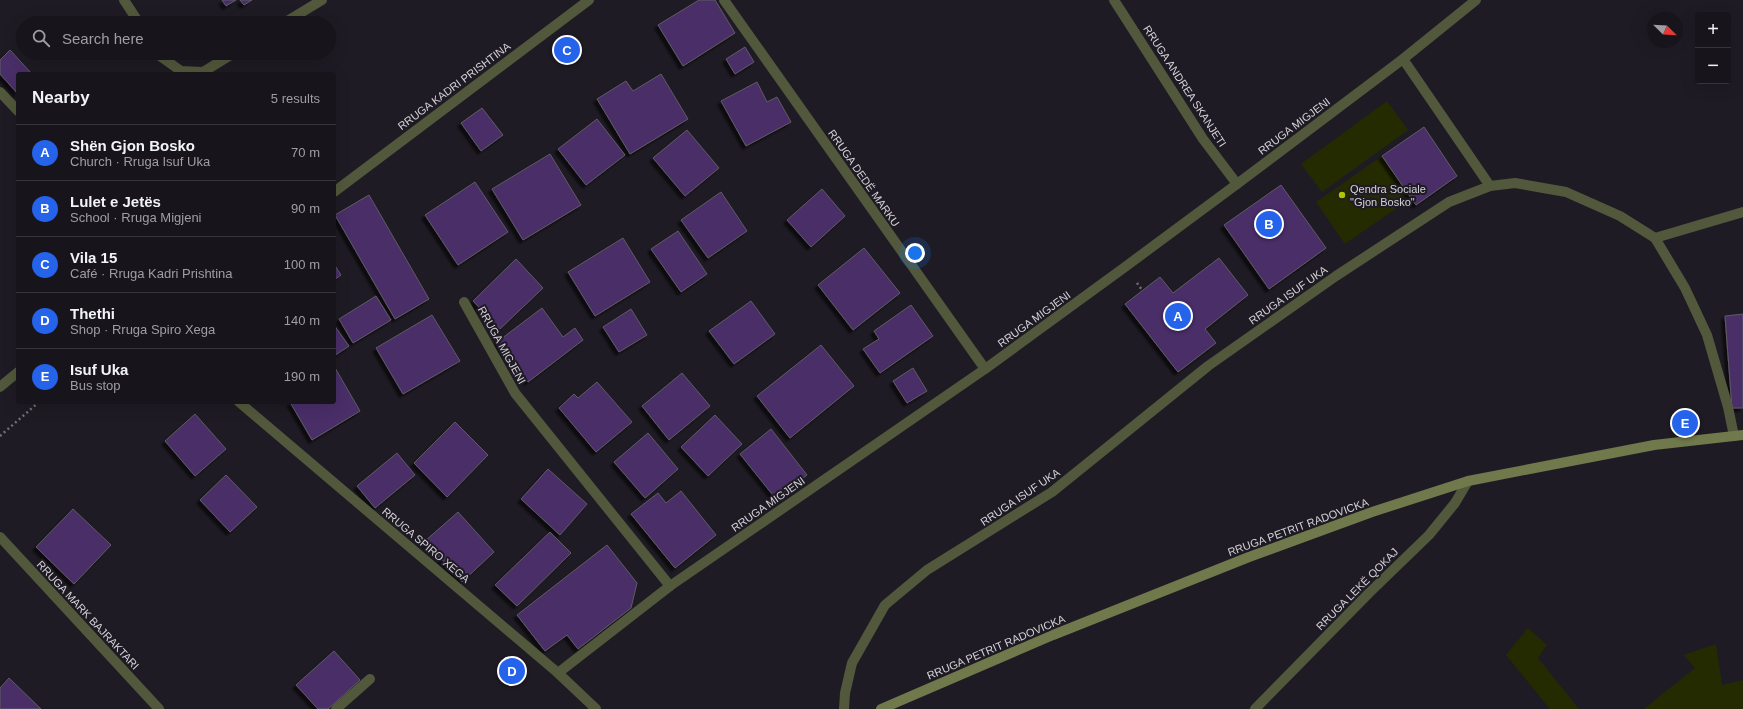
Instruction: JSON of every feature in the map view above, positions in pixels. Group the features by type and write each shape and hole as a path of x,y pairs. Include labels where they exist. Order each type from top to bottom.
{"main road":[{"name":"RRUGA PETRIT RADOVICKA","path":"881,709 1053,635 1249,557 1372,512 1468,481 1654,445 1739,436"}],"street":[{"path":"124,0 134,16"},
{"path":"296,16 322,0"},
{"name":"RRUGA KADRI PRISHTINA","path":"336,190 589,0"},
{"name":"RRUGA DEDË MARKU","path":"724,0 985,369"},
{"name":"RRUGA ANDREA SKANJETI","path":"1114,0 1203,139 1237,184"},
{"name":"RRUGA MIGJENI","path":"558,673 670,586 985,369 1237,184 1403,59 1476,0"},
{"path":"1403,59 1490,186"},
{"path":"166,60 181,71 203,72 223,60"},
{"path":"0,92 16,108"},
{"name":"RRUGA ISUF UKA","path":"844,709 845,693 852,663 885,605 927,570 1052,492 1208,366 1336,276 1449,202 1490,186 1515,183 1566,192 1620,216 1655,238 1686,288 1707,335 1728,407 1739,436"},
{"path":"1655,238 1743,212"},
{"name":"RRUGA MIGJENI","path":"464,302 515,393 670,586"},
{"path":"0,387 16,374"},
{"name":"RRUGA SPIRO XEGA","path":"241,404 558,673 596,709"},
{"name":"RRUGA LEKË QOKAJ","path":"1255,709 1368,593 1429,535 1455,503 1468,481"},
{"name":"RRUGA MARK BAJRAKTARI","path":"0,537 159,709"},
{"path":"336,709 370,679"}],"path":[{"path":"0,436 37,404"}],"green space":[{"path":"1387,101 1408,130 1322,192 1301,164"},
{"path":"1382,156 1411,198 1345,244 1316,202"},
{"path":"1528,628 1547,645 1538,658 1579,709 1550,709 1506,655"},
{"path":"1716,644 1722,685 1743,680 1743,709 1644,709 1695,668 1684,655"}],"building":[{"path":"222,0 236,0 226,6"},
{"path":"240,0 252,0 244,5"},
{"path":"699,0 715,0 735,33 683,66 658,25"},
{"path":"745,47 754,62 735,74 726,59"},
{"path":"10,50 16,57 16,60 19,60 30,72 16,72 16,92 0,74 0,60"},
{"path":"661,74 688,119 630,154 597,99 626,81 633,91"},
{"path":"757,82 767,102 777,97 791,122 746,146 721,101"},
{"path":"482,108 503,135 481,151 461,123"},
{"path":"597,119 625,155 586,185 558,149"},
{"path":"1424,127 1457,176 1416,205 1382,156"},
{"path":"687,130 719,168 685,196 653,158"},
{"path":"550,154 581,205 523,240 492,189"},
{"path":"475,182 508,232 458,265 425,215"},
{"path":"1281,185 1326,248 1269,289 1224,225"},
{"path":"822,189 845,216 811,247 787,220"},
{"path":"721,192 747,231 708,258 681,220"},
{"path":"369,195 429,299 395,319 336,214"},
{"path":"678,231 707,274 681,292 651,249"},
{"path":"623,238 650,282 595,316 568,272"},
{"path":"864,248 900,293 853,330 818,285"},
{"path":"1219,258 1248,295 1205,329 1216,343 1178,372 1125,304 1160,277 1173,293"},
{"path":"516,259 543,288 500,329 473,301"},
{"path":"336,267 341,275 336,279"},
{"path":"376,296 391,320 353,343 339,319"},
{"path":"751,301 775,334 734,364 709,331"},
{"path":"911,305 933,336 880,373 863,349 879,339 874,331"},
{"path":"542,308 563,337 575,328 583,340 528,382 497,342"},
{"path":"631,309 647,335 619,352 603,327"},
{"path":"1743,314 1743,408 1732,408 1725,316"},
{"path":"432,315 460,361 403,394 376,348"},
{"path":"336,328 349,346 336,355"},
{"path":"821,345 854,386 790,438 757,396"},
{"path":"913,368 927,391 907,403 893,381"},
{"path":"336,369 360,411 312,440 291,404 336,404"},
{"path":"682,373 710,406 669,440 642,406"},
{"path":"597,382 632,422 596,452 559,408 574,394 578,398"},
{"path":"195,414 226,449 195,476 165,441"},
{"path":"715,415 742,444 708,476 681,447"},
{"path":"455,422 488,455 447,497 414,463"},
{"path":"771,429 807,475 776,499 740,454"},
{"path":"648,433 678,469 645,498 614,462"},
{"path":"397,453 415,475 375,508 357,486"},
{"path":"548,469 587,504 560,535 521,499"},
{"path":"226,475 257,507 230,532 200,500"},
{"path":"681,491 716,535 675,568 631,514 658,493 666,503"},
{"path":"73,509 111,545 74,584 36,547"},
{"path":"458,512 494,552 462,582 425,541"},
{"path":"550,532 571,553 517,606 495,585"},
{"path":"607,545 637,583 631,608 578,649 567,635 545,651 517,615"},
{"path":"334,651 360,680 328,709 318,709 296,685"},
{"path":"9,678 41,709 0,709 0,688"}],"place":[{"name":"Vila 15","path":"567,50"},
{"name":"Qendra Sociale \"Gjon Bosko\"","path":"1342,195"},
{"name":"Lulet e Jetës","path":"1269,224"},
{"name":"Shën Gjon Bosko","path":"1178,316"},
{"name":"Isuf Uka","path":"1685,423"},
{"name":"Thethi","path":"512,671"}]}
